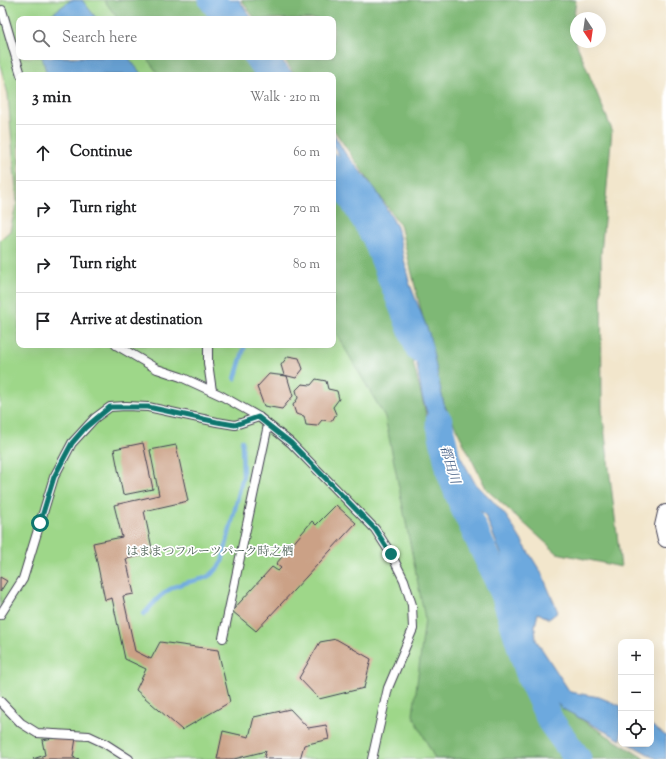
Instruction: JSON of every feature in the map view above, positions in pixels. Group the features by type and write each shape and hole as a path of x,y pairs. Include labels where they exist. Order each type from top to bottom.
{"street":[{"path":"666,513 663,526 666,539"}],"lane":[{"path":"2,10 19,72"},
{"path":"121,348 157,369 181,377 212,391 258,417 291,443 375,529 391,554 404,580 412,606 413,629 388,688 372,759"},
{"path":"208,348 208,363 212,391"},
{"path":"0,615 23,579 54,477 72,443 95,418 110,407 126,406 148,407 235,425 258,417"},
{"path":"223,638 268,425"},
{"path":"0,701 21,723 37,733 89,736 129,759"}],"green space":[{"name":"はままつフルーツパーク時之栖","path":"0,0 192,0 205,16 16,16 16,60 240,60 250,72 16,72 16,190 8,94 0,65"},
{"path":"104,0 203,0 216,16 116,16"},
{"path":"241,0 576,0 575,12 570,12 570,48 578,48 612,130 601,254 602,410 621,567 557,553 487,490 444,404 400,225 336,133 336,72 293,72 285,60 336,60 336,16 253,16"},
{"path":"148,60 252,60 262,72 157,72"},
{"path":"336,175 392,278 429,426 496,586 558,705 618,742 618,747 626,747 645,759 435,759 413,715 425,619 385,417 336,333"},
{"name":"はままつフルーツパーク時之栖","path":"336,199 426,448 562,759 0,759 0,240 10,231 16,206 16,348 336,348"}],"water":[{"path":"71,0 82,0 95,16 49,16"},
{"path":"226,0 239,0 250,16 239,16"},
{"path":"43,60 130,60 140,72 46,72"},
{"path":"272,60 282,60 292,72 282,72"},
{"path":"336,138 345,153 376,190 397,227 409,282 429,333 443,400 460,456 476,485 507,517 542,574 558,612 549,619 538,613 535,626 536,640 570,692 599,697 618,705 618,738 563,709 543,691 530,664 520,622 519,603 502,568 501,554 485,515 469,501 431,427 422,396 415,354 401,291 376,224 359,187 336,150"},
{"path":"654,727 666,736 666,759 657,759 635,747 654,747"}],"building":[{"path":"288,356 299,358 303,369 296,378 284,375 281,365"},
{"path":"269,374 287,376 293,396 282,409 264,406 257,387"},
{"path":"316,379 326,381 328,389 337,391 339,399 333,407 336,414 332,421 322,420 317,426 306,425 304,416 296,414 293,405 298,398 296,390 302,384 311,385"},
{"path":"143,443 153,489 123,495 114,449"},
{"path":"176,445 188,501 144,511 153,553 126,559 134,594 123,596 135,651 151,659 160,642 218,650 230,702 182,730 136,690 146,669 125,659 112,598 105,600 93,543 122,537 114,505 159,495 150,450"},
{"path":"336,505 356,523 256,631 232,611 272,567 278,571 281,568 276,564 312,521 316,525"},
{"path":"0,577 7,581 0,592"},
{"path":"336,639 371,659 364,688 319,699 299,678 320,642"},
{"path":"290,709 308,728 326,725 329,739 304,745 300,759 267,759 264,757 266,751 234,759 217,759 223,731 249,737 254,717"},
{"path":"59,737 76,738 73,757 79,759 33,759 45,755 42,740"}],"waterway":[{"name":"都田川","path":"212,0 225,16"},
{"name":"都田川","path":"259,60 269,72"},
{"name":"都田川","path":"336,172 375,237 419,349"},
{"path":"235,379 244,348"},
{"name":"都田川","path":"439,421 450,473 462,504 504,594 530,677 551,722 578,759"},
{"path":"144,614 169,589 206,577 217,569 222,562 243,476 242,441"}],"route":[{"path":"40,523 54,477 72,443 85,428 95,418 110,407 148,407 235,425 258,417 291,443 375,529 391,554"}]}
